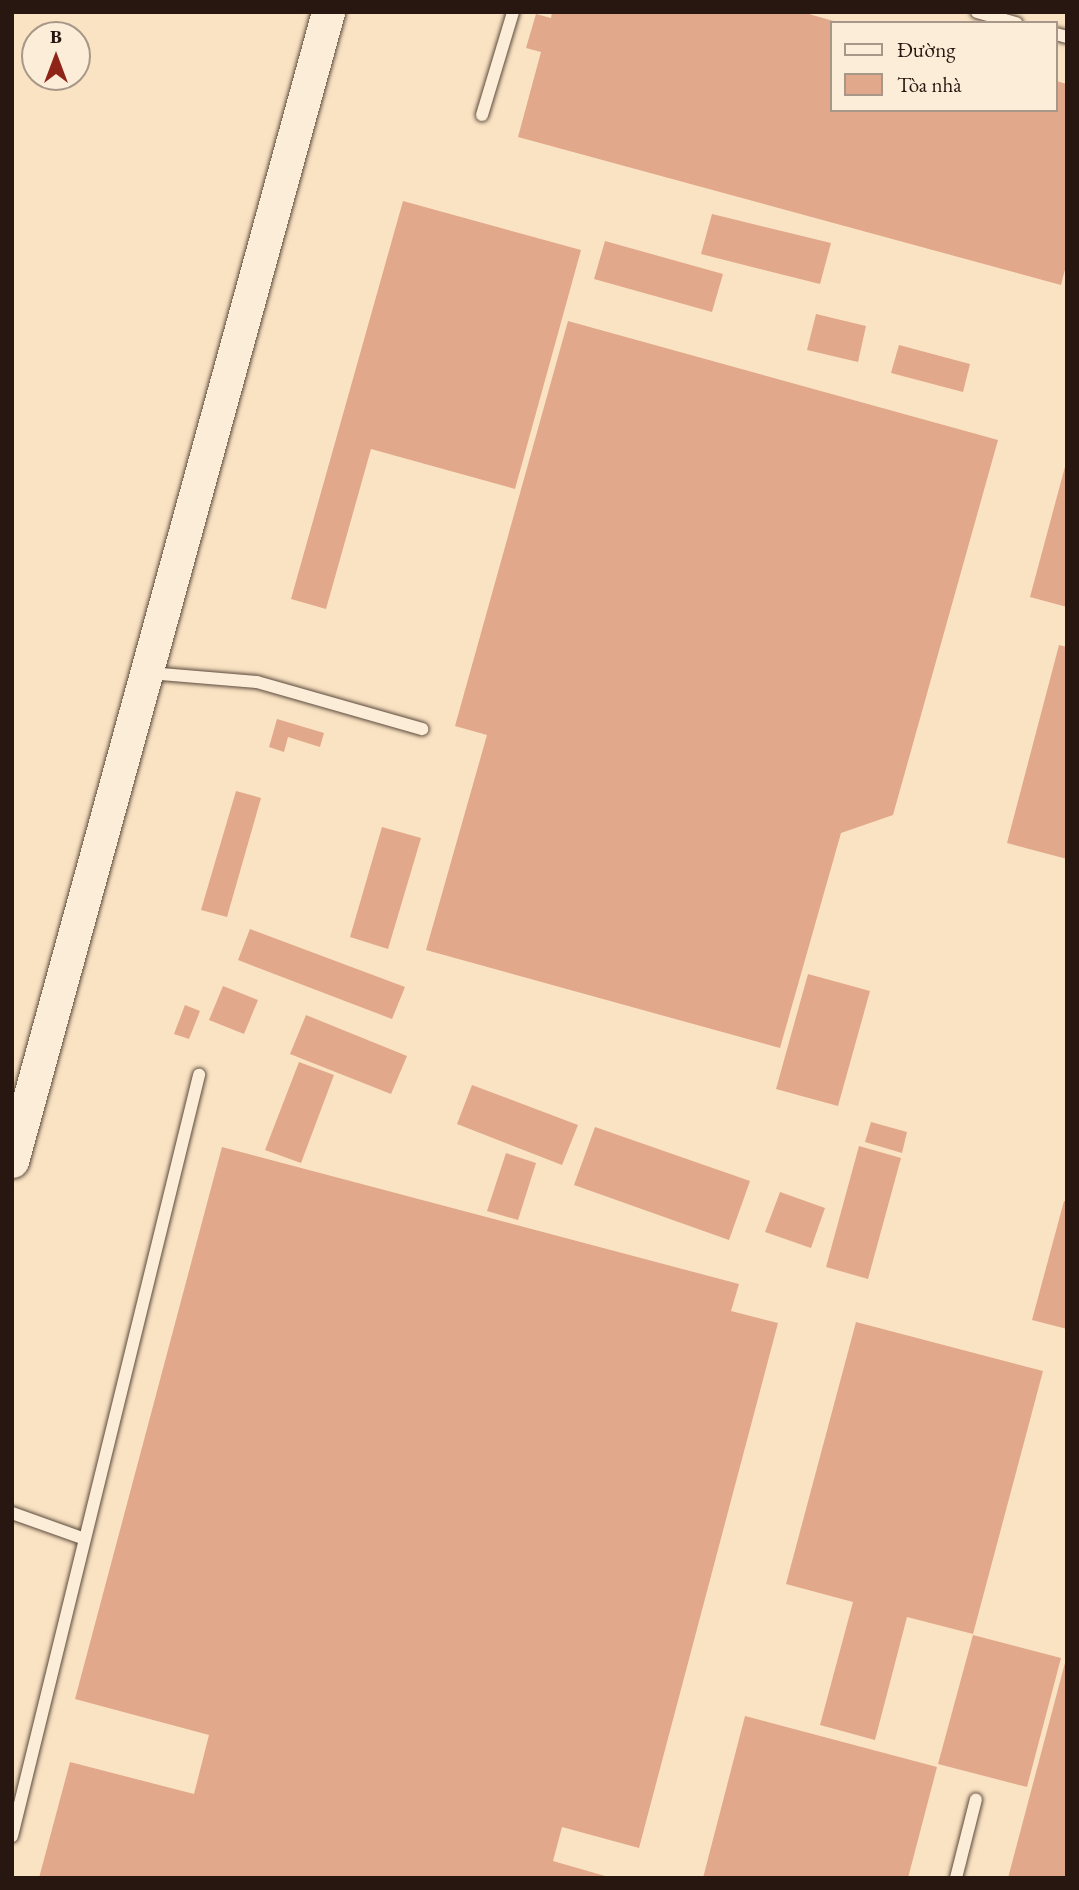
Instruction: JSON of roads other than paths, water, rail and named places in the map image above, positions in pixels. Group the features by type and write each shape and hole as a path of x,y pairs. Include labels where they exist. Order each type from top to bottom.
{"main road":[{"path":"12,1161 328,12"}],"lane":[{"path":"482,115 513,12"},
{"path":"978,12 1009,21"},
{"path":"145,672 257,682 422,729"},
{"path":"12,1836 200,1075"},
{"path":"12,1513 85,1539"},
{"path":"956,1878 976,1799"}]}
